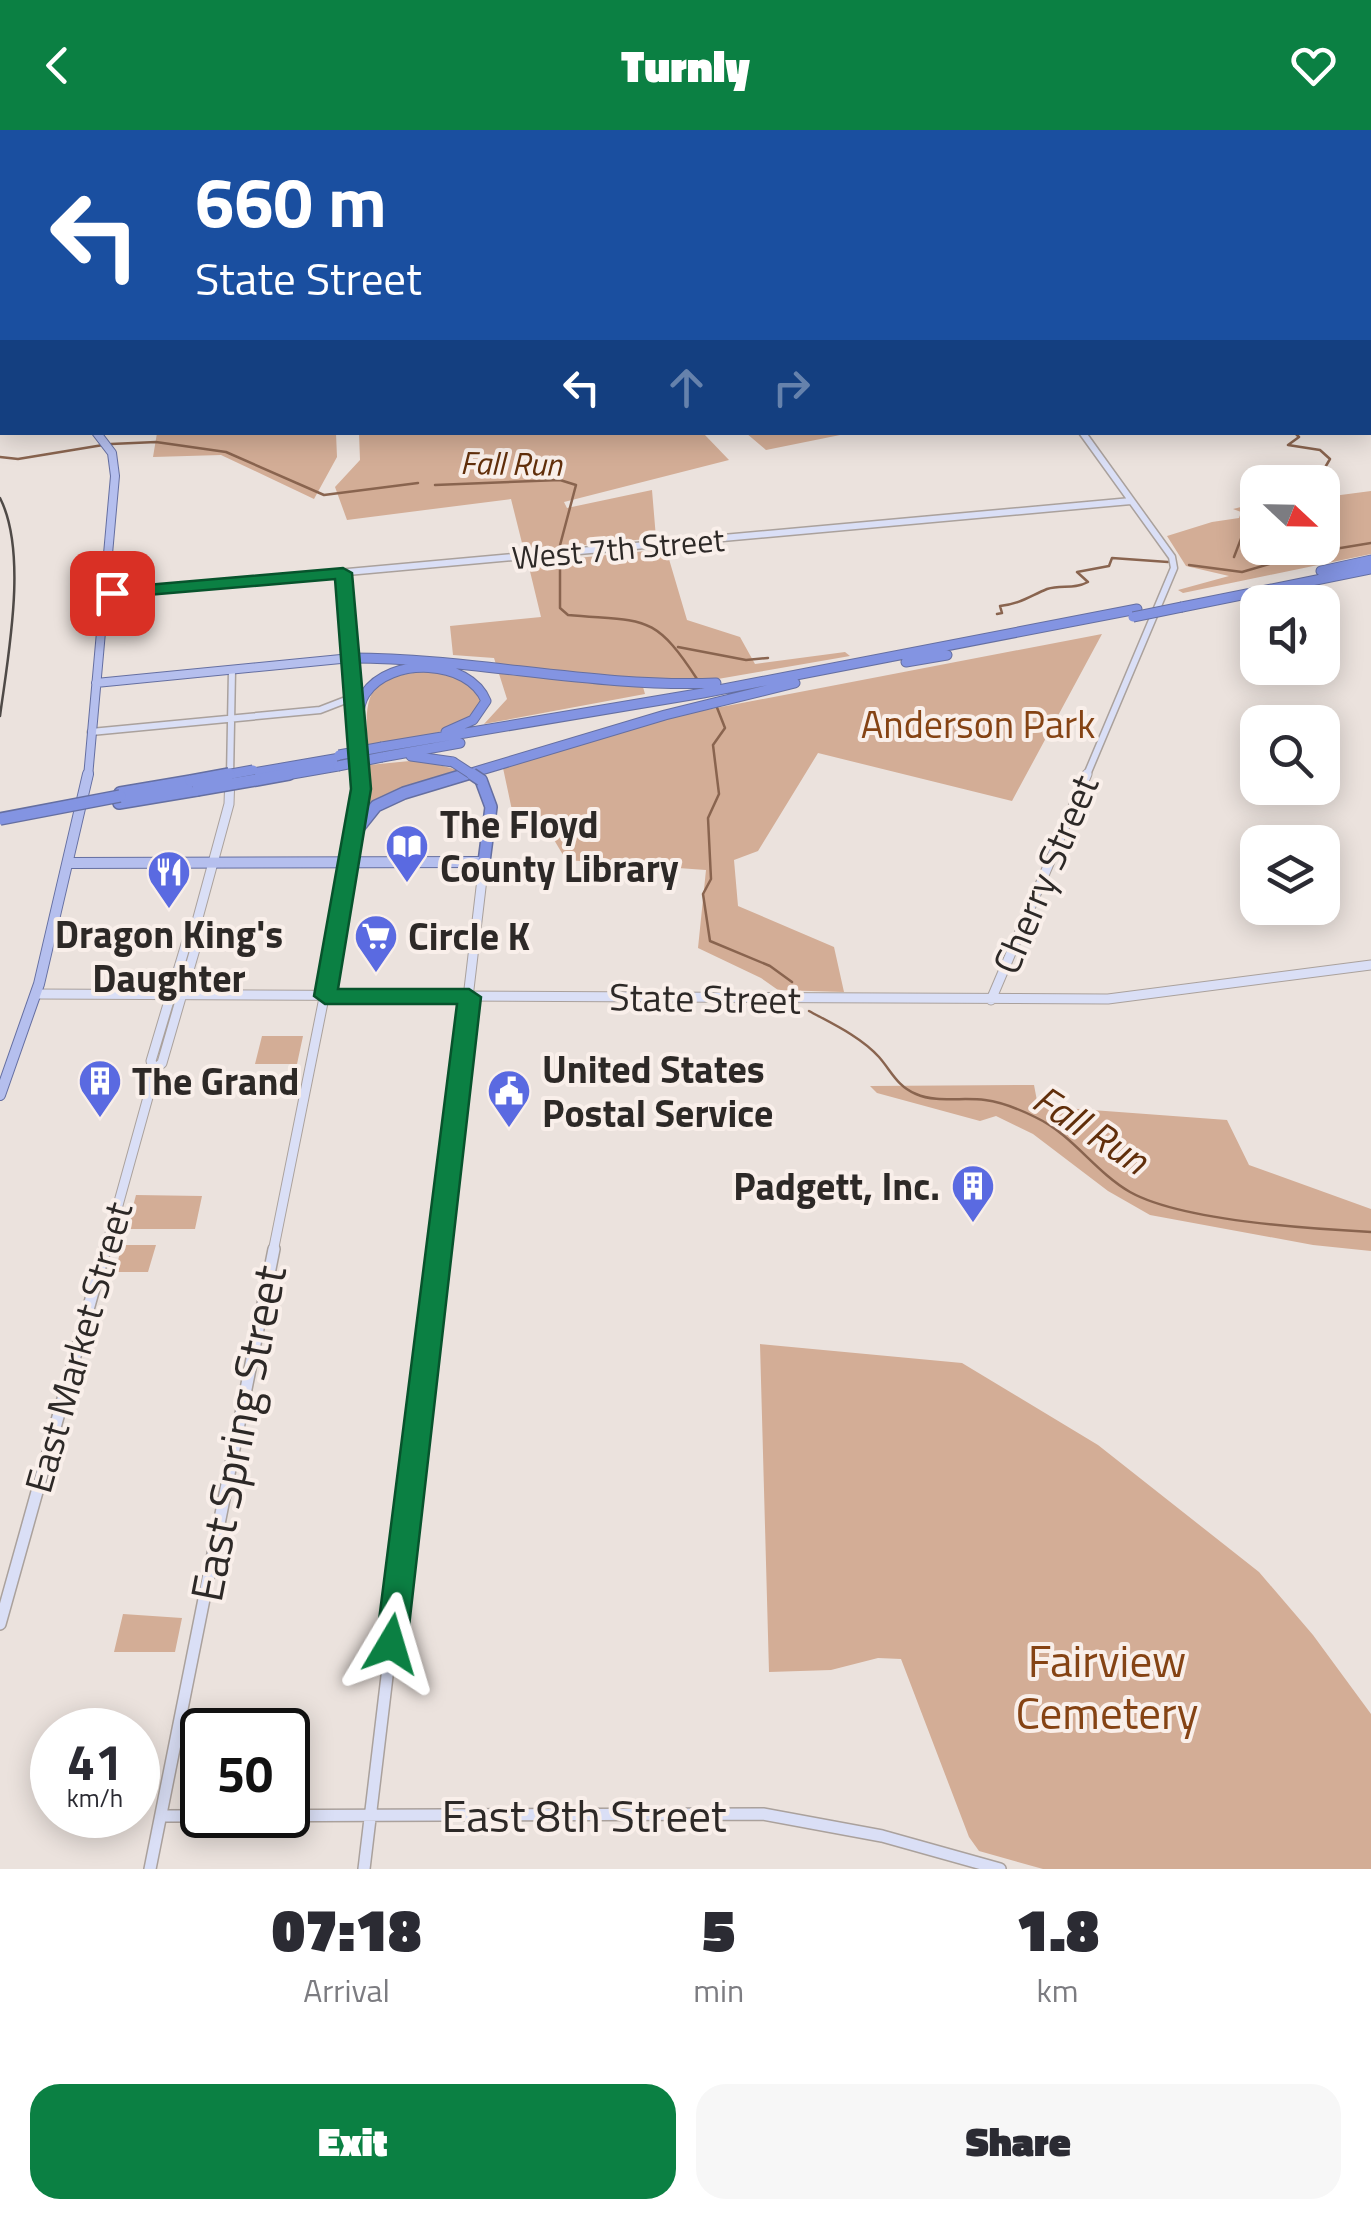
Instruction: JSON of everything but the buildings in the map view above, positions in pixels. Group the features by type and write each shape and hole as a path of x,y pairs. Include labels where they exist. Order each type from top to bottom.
{"highway":[{"path":"1184,603 1371,560"},
{"path":"0,820 814,678 1371,569"},
{"path":"385,753 1135,613"},
{"path":"351,658 443,659 674,686 873,661"},
{"path":"351,698 378,677 400,672 428,669 459,673 480,684 486,700 480,714 465,725 385,753"},
{"path":"360,757 364,696 375,684 400,672"},
{"path":"356,831 376,806 404,793 665,715 814,678"},
{"path":"385,753 453,762 482,780 490,807 484,862"},
{"path":"0,820 120,798"}],"main road":[{"path":"0,1095 38,991 86,784 114,476 112,453 99,435"},
{"path":"96,683 351,658"},
{"path":"351,862 361,789 360,757"},
{"path":"70,862 484,862"}],"street":[{"name":"Cherry Street","path":"991,1000 1174,568 1172,557 1084,435"},
{"name":"West 7th Street","path":"104,594 1131,501"},
{"path":"343,573 351,698 360,757"},
{"name":"East Market Street","path":"0,1624 154,1070 151,1061 200,932 196,925 229,804 232,670"},
{"path":"91,732 320,710 351,698"},
{"name":"East Spring Street","path":"160,1816 351,862"},
{"path":"364,1869 484,862"},
{"name":"State Street","path":"38,991 469,997 1139,998 1371,964"},
{"name":"East 8th Street","path":"160,1816 763,1814 882,1836 1000,1869"},
{"name":"East Spring Street","path":"150,1869 156,1838"}],"green space":[{"path":"157,435 336,435 337,457 314,499 221,455 153,457"},
{"path":"359,435 705,435 729,460 564,502 567,508 652,490 656,538 524,551 511,499 347,520 335,487 360,460"},
{"path":"748,435 840,435 766,450"},
{"path":"1371,491 1371,554 1340,560 1340,495"},
{"path":"1240,515 1240,565 1318,565 1183,593 1178,590 1229,576 1186,566 1167,536"},
{"path":"666,549 687,620 740,637 755,664 845,652 850,656 712,680 641,680 645,694 484,724 507,699 494,658 453,655 450,626 541,617 528,563"},
{"name":"Anderson Park","path":"1102,634 1012,801 818,753 758,851 734,860 738,906 834,947 844,992 778,990 698,948 706,870 566,860 550,833 516,829 503,768 674,716"},
{"path":"435,671 467,679 482,703 472,715 446,730 368,745 368,709 377,687 398,676"},
{"path":"420,760 462,771 399,789 364,810 369,765"},
{"path":"262,1036 303,1036 297,1064 255,1064"},
{"path":"1034,1085 1038,1106 1227,1120 1249,1165 1371,1209 1371,1251 1313,1245 1150,1215 1108,1191 1033,1134 996,1116 980,1121 877,1093 870,1086"},
{"path":"136,1195 202,1196 195,1229 127,1229"},
{"path":"122,1245 156,1245 148,1272 115,1272"},
{"name":"Fairview Cemetery","path":"760,1344 962,1363 1098,1445 1259,1572 1313,1635 1371,1714 1371,1869 1043,1869 979,1851 969,1837 901,1659 878,1658 831,1670 769,1672"},
{"path":"123,1614 182,1618 175,1652 114,1652"}],"waterway":[{"path":"1297,435 1288,445 1320,450 1330,459 1326,465"},
{"name":"Fall Run","path":"111,444 156,442 226,452 324,495 418,483"},
{"name":"Fall Run","path":"0,457 18,459 103,445"},
{"name":"Fall Run","path":"435,485 560,480 576,485 559,549"},
{"path":"1234,557 1240,541"},
{"path":"1189,565 1242,572 1304,554 1371,543"},
{"name":"Fall Run","path":"560,556 560,608 568,615 644,624 669,641 697,679"},
{"path":"997,614 1002,613 1000,606 1047,589 1088,582 1077,572 1109,566 1112,558 1168,562"},
{"path":"678,647 746,660 768,658"},
{"name":"Fall Run","path":"716,705 725,728 713,745 719,794 708,818 711,879 703,894 710,941 770,966 792,982"},
{"name":"Fall Run","path":"809,1011 864,1043 909,1091 932,1098 991,1101 1029,1114 1061,1133 1117,1183 1153,1202 1248,1222 1371,1232"}],"railway":[{"path":"0,498 13,547 14,575 0,716"}],"place":[{"name":"The Floyd County Library","path":"407,884"},
{"name":"Dragon King's Daughter","path":"169,910"},
{"name":"Circle K","path":"376,974"},
{"name":"The Grand","path":"100,1119"},
{"name":"United States Postal Service","path":"509,1129"},
{"name":"Padgett, Inc.","path":"973,1224"}],"route":[{"path":"112,593 343,573 361,789 325,996 469,997 391,1644"}]}
